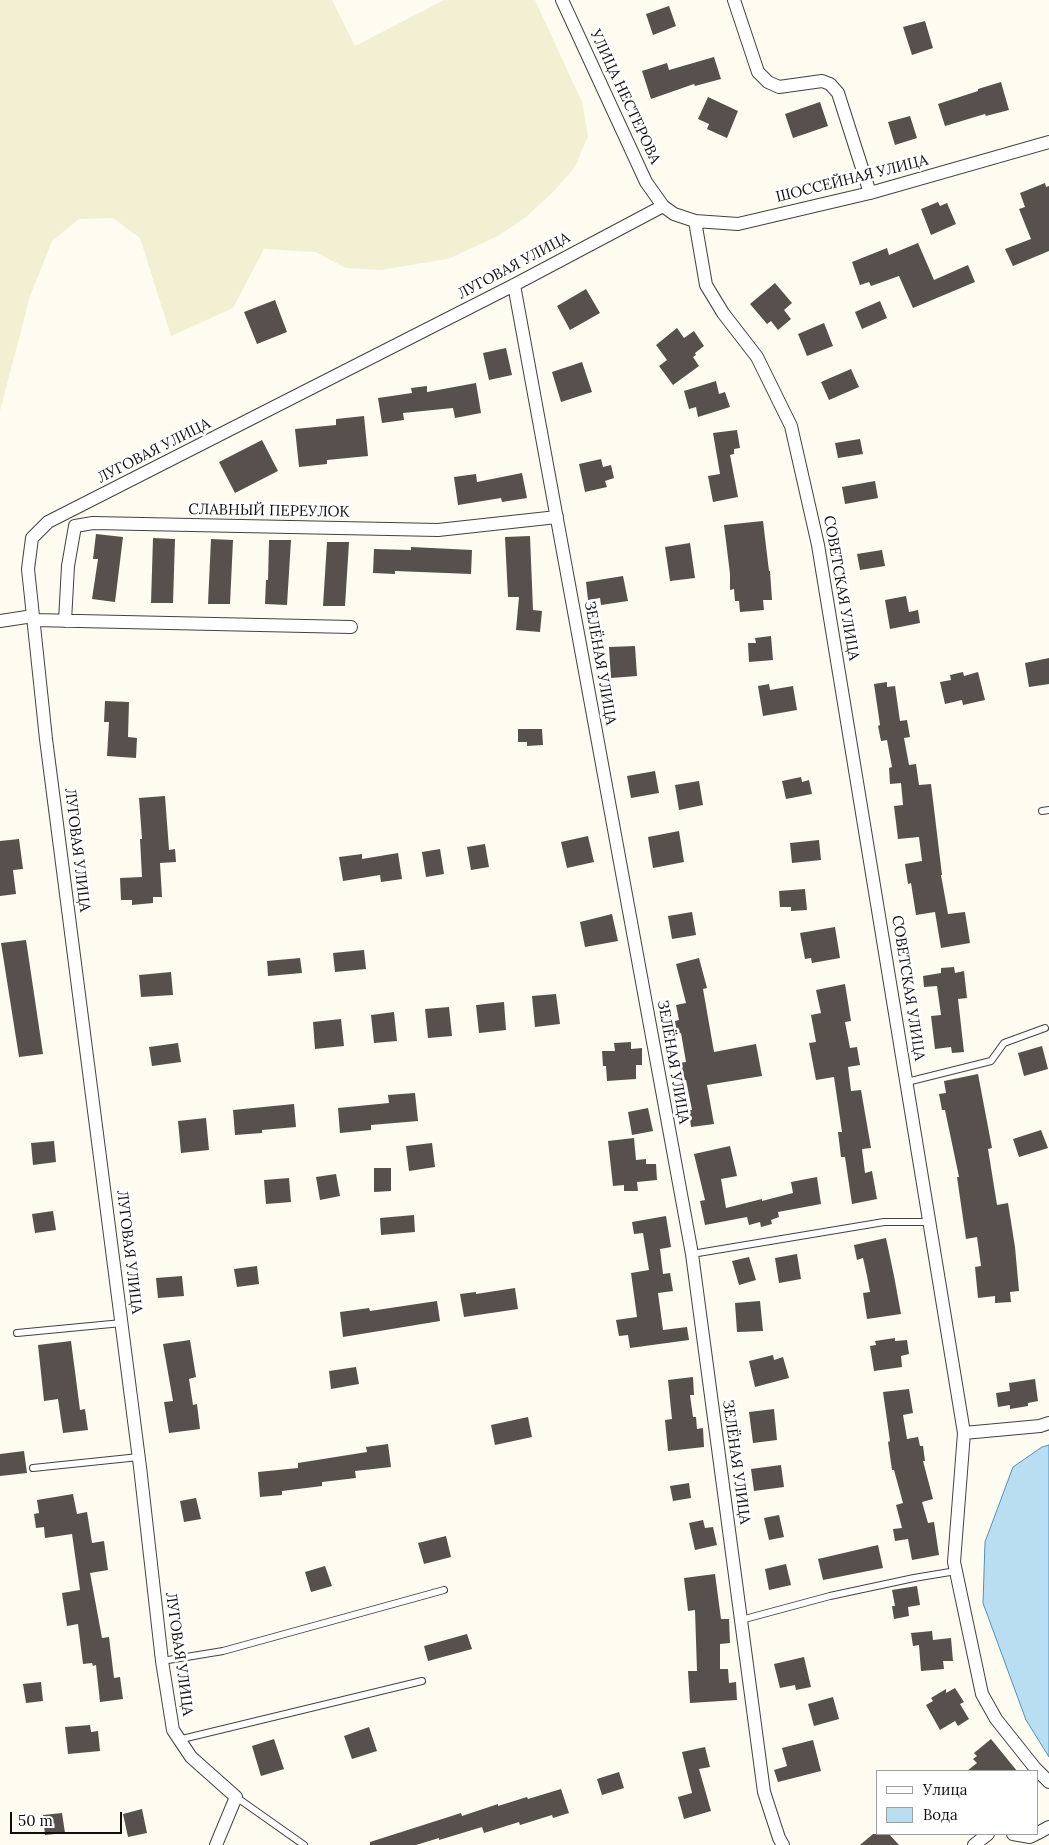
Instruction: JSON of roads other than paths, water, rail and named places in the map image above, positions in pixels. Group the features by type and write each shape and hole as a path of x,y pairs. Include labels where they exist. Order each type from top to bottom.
{"street":[{"name":"УЛИЦА НЕСТЕРОВА","path":"562,0 646,182 663,206"},
{"path":"734,0 758,72 768,82 779,87 822,81 830,84 838,93 870,193"},
{"name":"ШОССЕЙНАЯ УЛИЦА","path":"663,206 674,214 695,221 738,224 870,193 1049,142"},
{"name":"ЛУГОВАЯ УЛИЦА","path":"236,1797 191,1757 173,1730 162,1661 139,1457 46,739 28,569 32,538 48,522 514,285 663,206"},
{"name":"СОВЕТСКАЯ УЛИЦА","path":"695,221 706,285 723,313 757,357 791,426 818,544 964,1433 954,1562 982,1694 996,1719 1034,1769"},
{"name":"ЗЕЛЁНАЯ УЛИЦА","path":"514,285 692,1254 764,1792 778,1838 783,1845"},
{"name":"СЛАВНЫЙ ПЕРЕУЛОК","path":"64,621 68,566 75,526 93,523 438,530 557,517"},
{"path":"0,621 33,618 64,621 351,627"},
{"path":"964,1433 1040,1426 1049,1423"},
{"name":"СОВЕТСКАЯ УЛИЦА","path":"1039,1773 1049,1782"},
{"path":"216,1845 236,1797"},
{"path":"974,1845 987,1835"},
{"path":"1019,1835 1030,1837 1034,1835"}],"lane":[{"path":"907,1082 991,1061 1004,1043 1045,1028"},
{"path":"692,1254 884,1222 930,1222"},
{"path":"17,1333 122,1323"},
{"path":"32,1468 139,1457"},
{"path":"741,1620 830,1596 956,1571"},
{"path":"162,1661 223,1651 444,1590"},
{"path":"178,1740 422,1681"},
{"path":"236,1797 304,1845"}],"water":[{"path":"1049,1445 1049,1757 1026,1720 983,1603 985,1542 1013,1467 1042,1447"}]}
